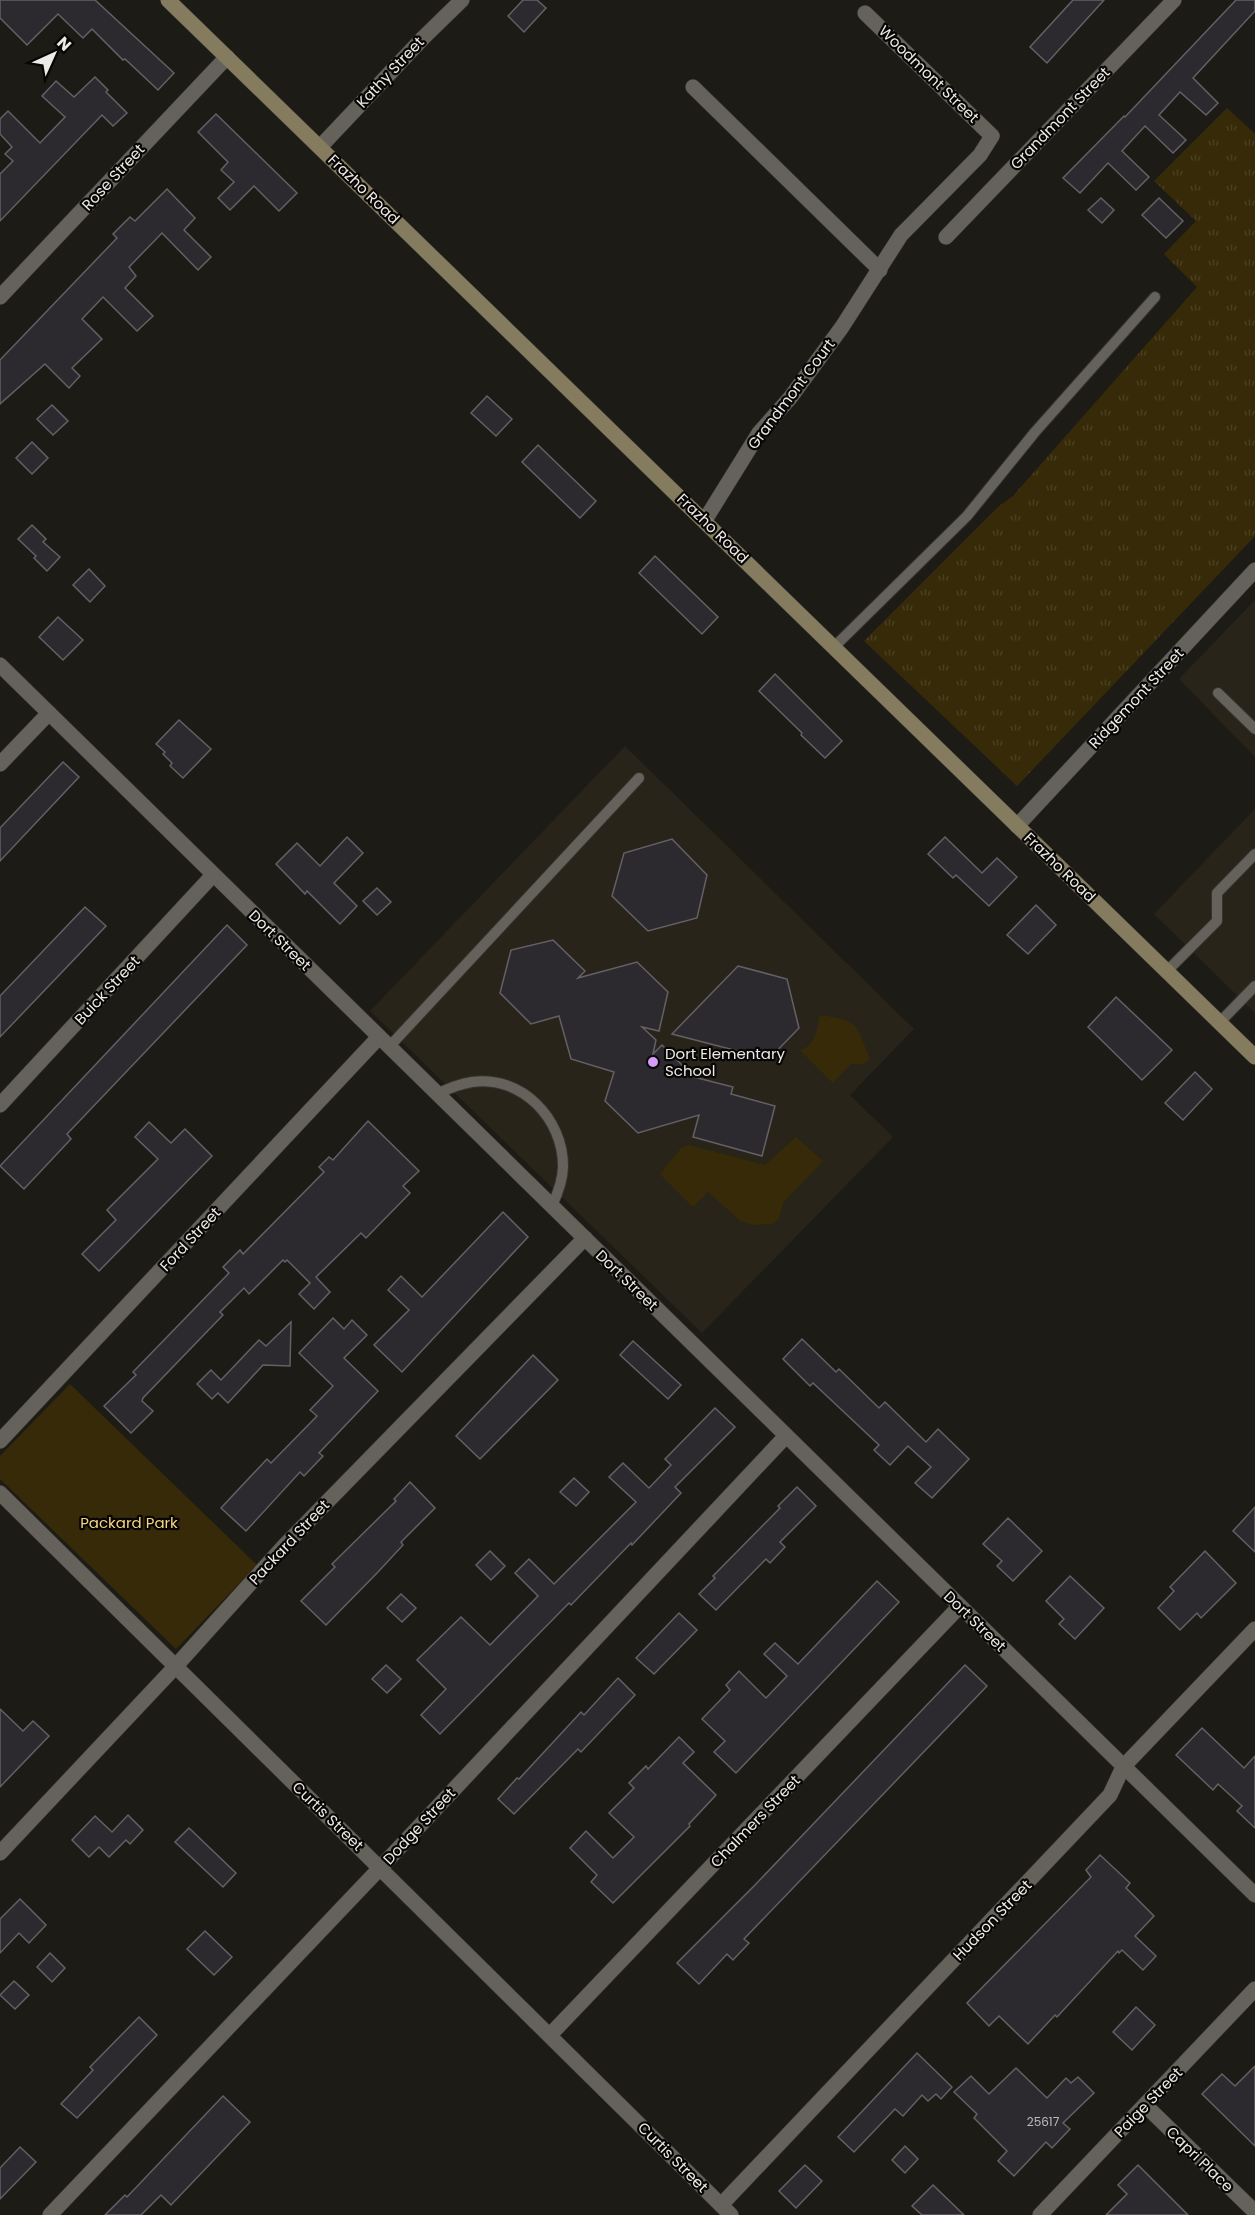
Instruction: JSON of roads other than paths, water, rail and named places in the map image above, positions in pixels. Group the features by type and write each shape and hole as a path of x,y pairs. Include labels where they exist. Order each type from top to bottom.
{"street":[{"name":"Frazho Road","path":"168,0 1255,1057"},
{"name":"Kathy Street","path":"320,147 462,0"},
{"name":"Grandmont Street","path":"946,237 1174,0"},
{"name":"Woodmont Street","path":"865,12 992,136"},
{"name":"Rose Street","path":"0,297 227,57"},
{"path":"693,87 880,270"},
{"name":"Grandmont Court","path":"705,520 759,433 790,398 880,270 901,235 980,155 992,136"},
{"name":"Ridgemont Street","path":"1017,826 1255,570"},
{"name":"Dort Street","path":"0,665 1255,1895"},
{"path":"0,764 49,713"},
{"name":"Buick Street","path":"0,1105 213,874"},
{"name":"Ford Street","path":"0,1441 384,1042"},
{"name":"Packard Street","path":"0,1852 175,1667 284,1546 585,1238"},
{"name":"Dodge Street","path":"50,2215 786,1436"},
{"name":"Curtis Street","path":"0,1493 726,2210"},
{"name":"Chalmers Street","path":"550,2035 960,1606"},
{"name":"Hudson Street","path":"726,2210 1110,1795 1123,1767 1255,1629"},
{"name":"Paige Street","path":"1040,2215 1255,1989"},
{"name":"Capri Place","path":"1145,2105 1255,2212"}],"lane":[{"path":"834,647 968,516 1035,432 1155,297"},
{"path":"1218,693 1255,729"},
{"path":"384,1042 639,777"},
{"path":"1167,971 1217,921 1217,893 1255,854"},
{"path":"1220,1022 1255,986"},
{"path":"437,1094 455,1085 475,1081 514,1088 531,1098 545,1112 556,1129 562,1148 563,1168 560,1188 552,1206"}],"place":[{"name":"Dort Elementary School","path":"653,1062"}],"park label":[{"name":"Packard Park","path":"129,1522"}]}
